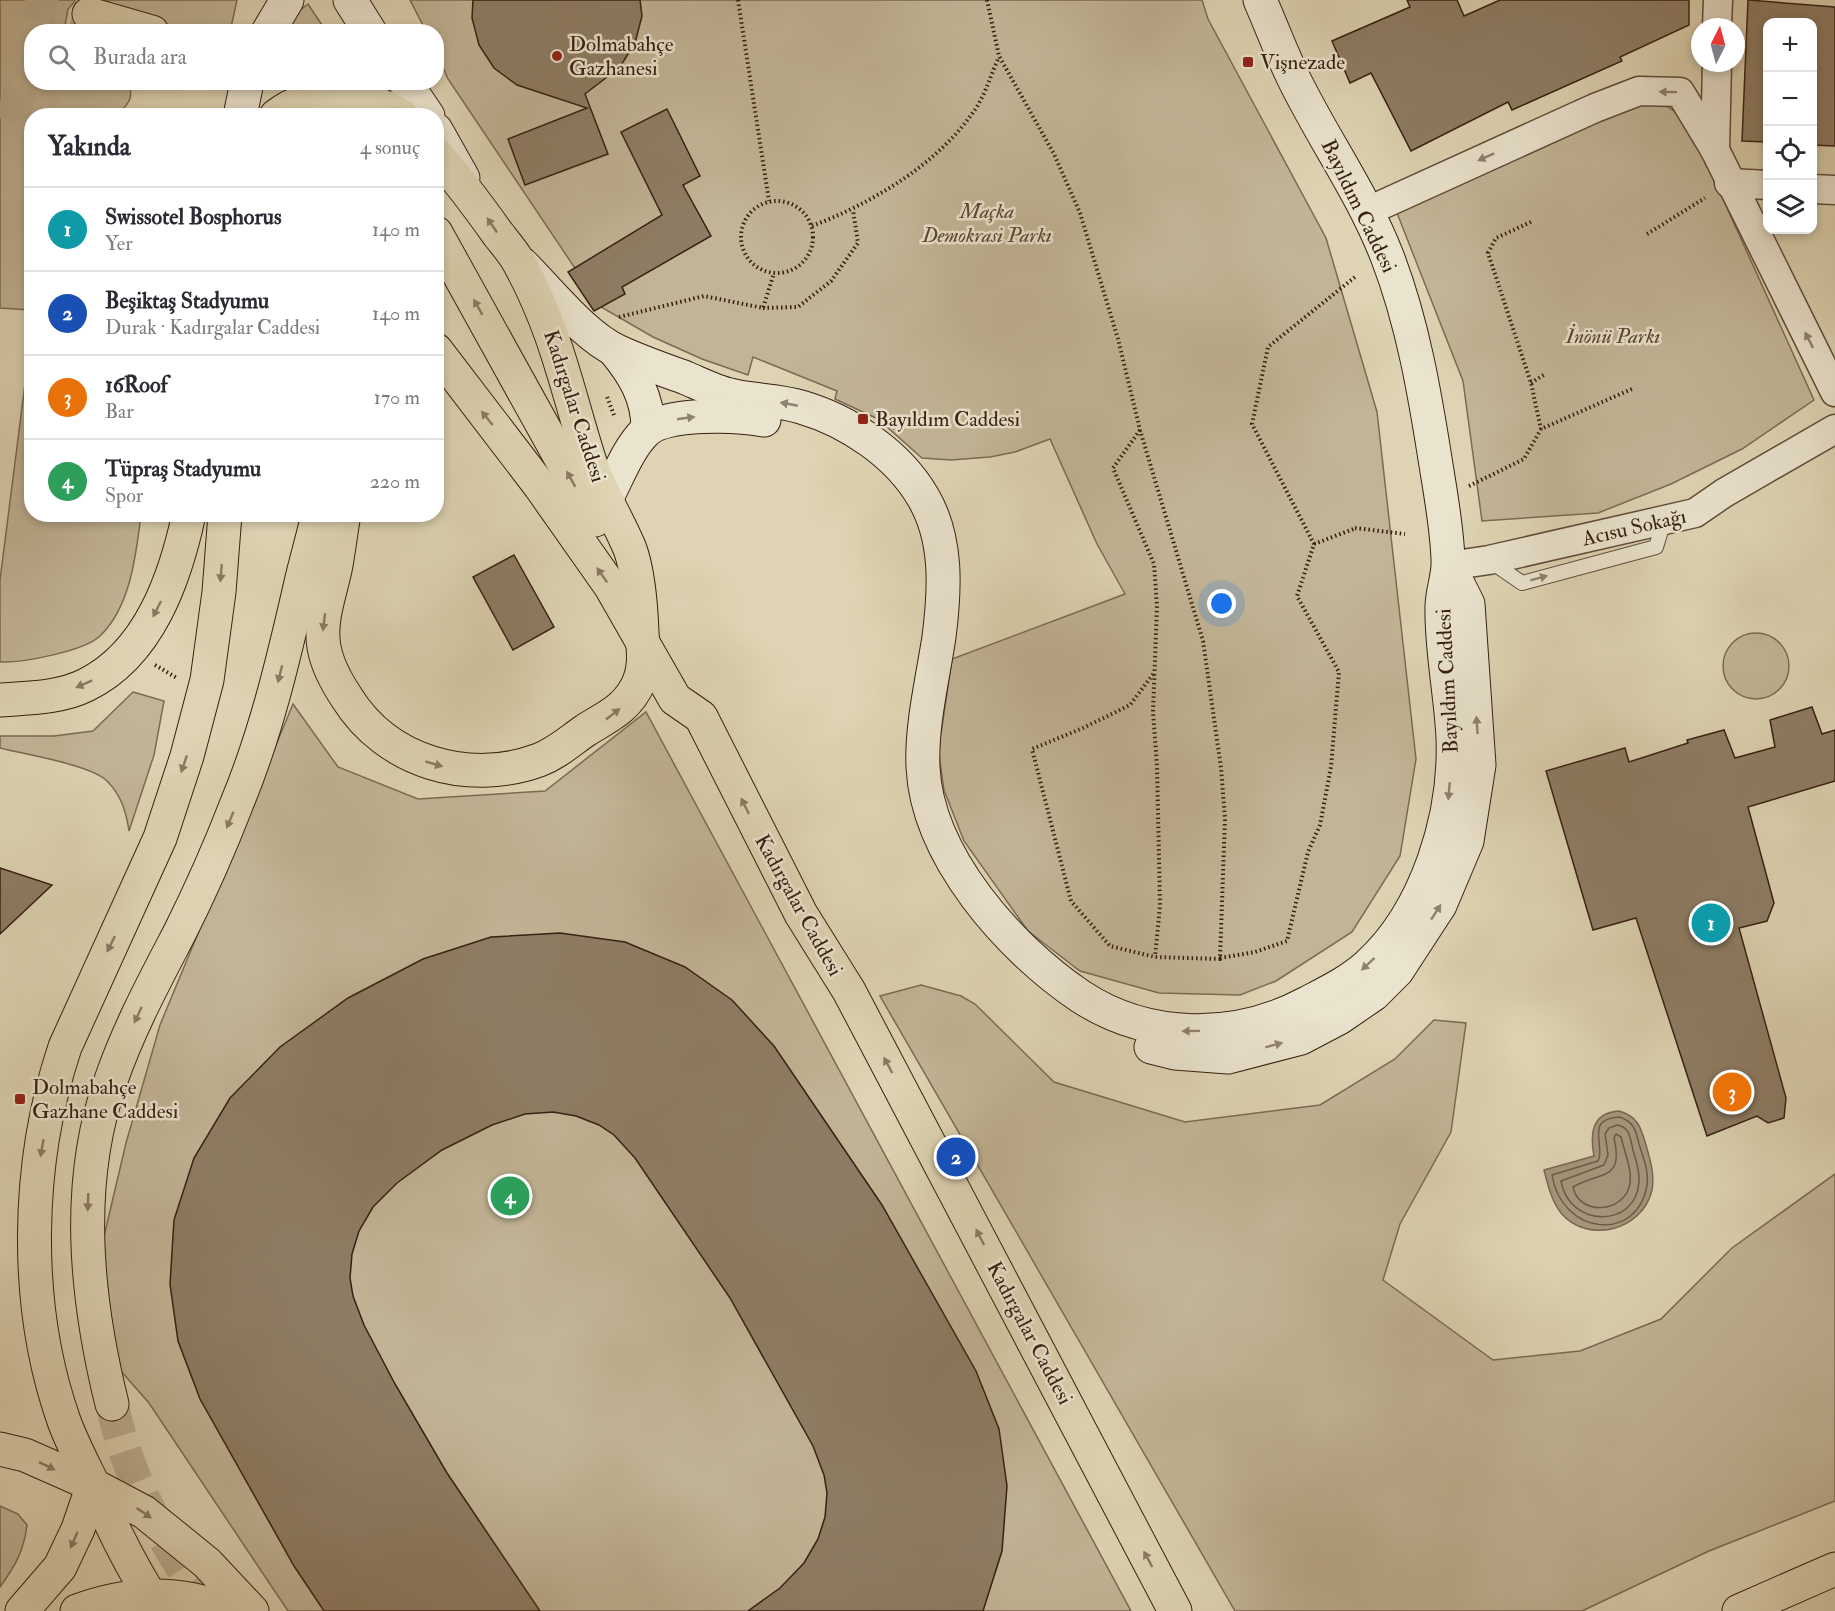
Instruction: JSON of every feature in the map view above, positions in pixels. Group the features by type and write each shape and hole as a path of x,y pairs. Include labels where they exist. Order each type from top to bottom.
{"main road":[{"path":"350,0 365,24"},
{"name":"Bayıldım Caddesi","path":"517,259 584,326 614,350 729,395 801,406 826,416 848,427 879,448 903,469 924,499 937,527 944,571 923,764 928,799 941,840 966,881 1034,961 1084,999 1128,1020 1176,1031 1231,1030 1297,1009 1342,985 1370,964 1399,931 1432,868 1447,818 1453,743 1442,605 1449,566 1442,500 1418,366 1402,300 1386,252 1293,77 1260,0"},
{"path":"89,14 124,24"},
{"path":"243,90 279,108"},
{"path":"242,108 246,90"},
{"path":"410,90 423,108"},
{"path":"289,108 327,95 353,97 387,108"},
{"path":"444,144 469,190"},
{"name":"Kadırgalar Caddesi","path":"444,163 469,190 517,259 548,323 562,360 591,465 631,553 642,643 675,699 701,717 801,914 849,991 1175,1611"},
{"path":"444,248 604,538 636,581"},
{"path":"606,499 635,445 648,429 645,398 630,369 614,350"},
{"path":"343,522 336,565 322,623 324,649 335,680 359,717 390,746 428,762 465,772 509,768 539,760 569,744 586,730 615,715 630,697 639,682 644,663 642,643 611,587 540,486 444,360"},
{"name":"Bayıldım Caddesi","path":"648,429 681,418 713,416 760,420 802,430 848,449 875,471 895,494 916,526 925,550 924,595 903,762 910,804 922,840 966,913 997,952 1038,991 1091,1025 1129,1042 1175,1053 1228,1057 1301,1038 1339,1018 1374,994 1397,971 1440,905 1467,841 1479,765 1468,604 1449,566"},
{"path":"0,700 46,696 84,686 108,672 131,650 148,627 172,579 187,522"},
{"path":"155,1604 125,1555 64,1422 41,1325 36,1289 35,1236 38,1174 53,1081 65,1047 160,838 187,756 207,680 219,592 224,522"},
{"path":"112,1404 99,1353 90,1272 89,1174 97,1132 110,1082 124,1044 213,862 252,766 278,682 316,522"},
{"path":"0,1449 25,1455 93,1485 144,1512 207,1563 252,1611"},
{"path":"22,1611 50,1581 67,1554 93,1485"},
{"path":"1739,1611 1835,1569"},
{"path":"77,1611 102,1602 155,1604 175,1595 197,1599 229,1611"}],"street":[{"path":"1718,0 1718,18"},
{"path":"1714,150 1717,72"},
{"path":"1366,212 1595,108 1640,91 1680,92 1714,150 1835,392"},
{"path":"1729,183 1763,185"},
{"path":"1817,189 1835,190"},
{"name":"Acısu Sokağı","path":"1449,566 1489,560 1695,513 1724,493 1835,429"}],"path":[{"path":"738,0 770,201"},
{"path":"987,0 999,56 1054,154 1080,213 1118,339 1140,430 1203,641 1221,768 1225,818 1220,958"},
{"path":"812,226 853,210 935,155 975,111 999,56"},
{"path":"1647,234 1729,183"},
{"path":"770,201 783,201 796,205 806,214 812,226 813,244 806,260 792,270 774,273 758,268 745,256 740,239 743,222 753,208 770,201"},
{"path":"616,317 704,296 763,308 798,307 831,281 858,243 853,210"},
{"path":"1532,222 1496,238 1488,253 1532,383 1541,429"},
{"path":"763,308 774,273"},
{"path":"1154,673 1130,705 1032,749 1071,901 1110,946 1155,957 1220,958 1255,952 1287,941 1308,852 1320,825 1331,767 1339,672 1297,596 1314,544 1252,424 1268,347 1355,277"},
{"path":"1532,383 1545,374"},
{"path":"1442,500 1524,459 1541,429 1634,388"},
{"path":"1140,430 1113,468 1154,564 1157,606 1154,673 1160,906 1155,957"},
{"path":"1314,544 1355,528 1405,534"},
{"path":"146,660 177,678"}],"green space":[{"path":"0,0 76,0 68,9 65,24 24,24 24,90 130,90 130,99 124,108 24,108 24,310 0,308"},
{"path":"88,0 237,0 232,24 159,24 147,18"},
{"name":"Maçka Demokrasi Parkı","path":"410,0 1202,0 1208,19 1326,238 1377,412 1416,759 1400,856 1352,932 1276,981 1240,995 1159,993 1080,971 1028,931 964,841 944,790 937,741 941,734 952,659 1125,594 1097,544 1050,439 1015,452 990,457 951,460 922,458 878,419 835,399 837,391 753,357 748,375 702,359 653,337 601,307 448,79 444,70 444,24 422,24"},
{"path":"308,4 321,24 288,24 294,15"},
{"name":"İnönü Parkı","path":"1653,97 1682,116 1699,146 1814,400 1742,449 1671,484 1598,513 1482,521 1463,381 1397,213"},
{"path":"24,392 24,522 140,522 134,562 126,594 119,609 101,635 82,646 38,658 0,662 0,580"},
{"path":"1756,633 1769,636 1779,643 1786,653 1789,666 1786,679 1779,689 1769,696 1756,699 1743,696 1733,689 1726,679 1723,666 1726,653 1733,643 1743,636"},
{"path":"133,692 164,701 154,755 129,831 119,798 112,786 99,775 73,765 0,748 0,736 54,736 93,731"},
{"path":"293,704 338,767 418,799 545,791 646,712 1131,1611 288,1611 149,1403 119,1369 101,1249 126,1143 160,1025"},
{"path":"921,985 961,996 975,1004 1054,1082 1185,1122 1320,1105 1395,1059 1434,1020 1466,1023 1451,1132 1400,1224 1383,1280 1493,1360 1580,1351 1661,1319 1732,1248 1835,1174 1835,1501 1709,1551 1582,1611 1235,1611 880,996"},
{"path":"0,1506 18,1514 27,1525 24,1543 18,1558 0,1587"}],"water":[{"path":"1619,1111 1635,1119 1640,1128 1652,1167 1652,1190 1647,1204 1638,1215 1626,1223 1613,1229 1585,1229 1572,1223 1561,1213 1552,1198 1544,1170 1594,1156 1592,1140 1594,1126 1603,1116"}],"building":[{"name":"Dolmabahçe Gazhanesi","path":"473,0 640,0 642,16 635,43 620,67 585,94 608,154 525,185 508,139 587,108 517,85 494,68 479,45 472,18"},
{"path":"1407,0 1457,0 1464,16 1500,0 1689,0 1689,25 1620,57 1622,61 1512,110 1508,102 1411,151 1371,73 1350,83 1332,41 1410,7"},
{"path":"1748,0 1835,7 1835,146 1817,145 1817,18 1763,18 1763,142 1742,141"},
{"path":"667,109 700,176 683,185 711,236 622,287 625,294 594,311 568,272 662,215 621,132"},
{"path":"514,555 554,627 513,650 473,577"},
{"path":"1812,707 1822,734 1835,730 1835,781 1748,807 1774,903 1767,921 1739,928 1786,1098 1784,1118 1768,1123 1757,1116 1707,1136 1636,918 1593,930 1546,771 1625,748 1629,762 1688,743 1687,740 1724,730 1735,758 1775,747 1770,720"},
{"path":"0,868 52,885 0,934"},
{"path":"560,933 625,942 685,967 732,1000 774,1046 882,1205 976,1371 999,1429 1007,1486 1002,1551 983,1611 748,1611 780,1588 804,1563 818,1539 825,1517 827,1493 824,1475 813,1446 730,1298 635,1158 614,1135 599,1125 576,1116 553,1112 525,1114 492,1125 442,1150 397,1183 373,1207 359,1231 352,1254 350,1278 353,1296 364,1325 395,1384 447,1473 540,1611 324,1611 294,1566 200,1399 178,1341 170,1284 174,1220 194,1158 230,1098 280,1047 348,998 423,959 491,937"}],"tunnel":[{"path":"25,0 89,14"},
{"path":"0,101 26,108"},
{"path":"112,1404 138,1486 164,1538 211,1611"}],"place":[{"name":"Dolmabahçe Gazhanesi","path":"557,56"},
{"name":"Vişnezade","path":"1248,62"},
{"name":"Bayıldım Caddesi","path":"863,419"},
{"name":"Swissotel Bosphorus","path":"1711,923"},
{"name":"16Roof","path":"1732,1092"},
{"name":"Dolmabahçe Gazhane Caddesi","path":"20,1099"},
{"name":"Beşiktaş Stadyumu","path":"956,1157"},
{"name":"Tüpraş Stadyumu","path":"510,1196"}]}
